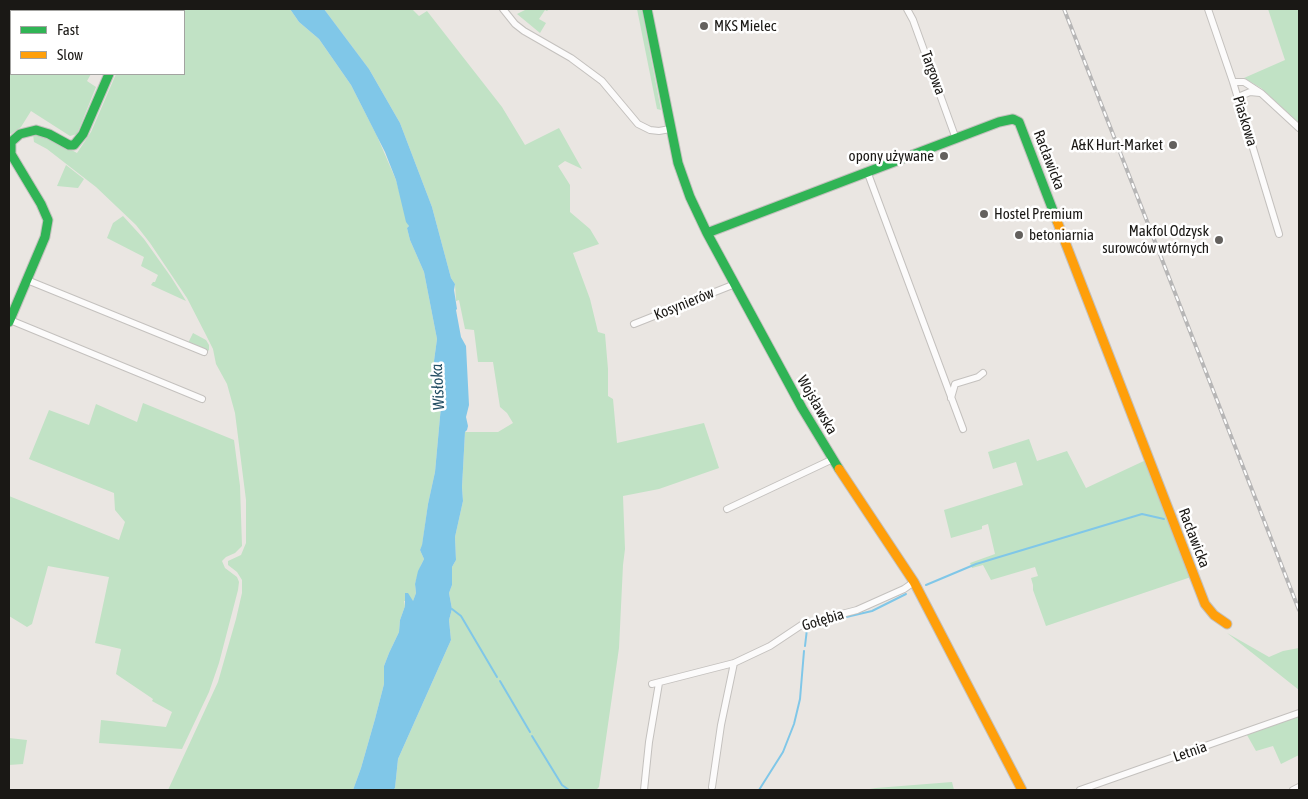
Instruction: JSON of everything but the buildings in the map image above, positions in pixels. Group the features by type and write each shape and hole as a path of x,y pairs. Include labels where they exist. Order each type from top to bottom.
{"street":[{"path":"503,9 515,24 524,31 570,58 602,81 638,124 650,130 670,129"},
{"name":"Wojsławska","path":"647,9 670,129 683,181 707,233 802,408 833,459 914,582 1022,790"},
{"name":"Targowa","path":"907,9 913,20 956,139"},
{"name":"Piaskowa","path":"1208,9 1234,82 1279,234"},
{"path":"109,75 83,134 74,145 69,145 49,134 36,130 20,134 10,147 48,220 45,236 9,321 202,399"},
{"name":"Piaskowa","path":"1234,82 1244,82 1261,93 1299,128"},
{"path":"1238,97 1250,92 1261,93"},
{"name":"Racławicka","path":"707,233 1009,119 1016,120 1021,124 1205,604 1214,615 1227,624"},
{"path":"867,171 963,429"},
{"path":"27,280 204,352"},
{"name":"Kosynierów","path":"634,324 735,284"},
{"path":"951,398 956,384 978,377 983,373"},
{"path":"727,509 833,459"},
{"name":"Gołębia","path":"644,790 655,683 734,663 770,646 804,624 863,608 904,589 914,582"},
{"path":"712,787 718,739 734,663"},
{"name":"Letnia","path":"1080,790 1299,713"},
{"path":"1293,790 1299,787"}],"green space":[{"path":"9,9 123,9 10,10 10,75 90,75 87,81 96,87 77,134 70,136 31,111 21,127 11,134 9,133"},
{"path":"290,9 299,22 319,39 351,85 377,136 396,180 409,226 407,228 410,240 424,272 437,339 434,361 441,406 435,472 420,550 424,559 415,584 416,593 413,601 404,601 405,606 400,620 399,632 384,666 384,684 361,768 353,790 168,790 218,682 242,593 242,580 237,572 228,565 228,561 241,555 246,543 246,500 235,413 227,384 216,364 213,349 206,335 187,298 150,243 136,225 96,187 47,149 34,142 33,134 42,134 77,153 91,132 116,75 185,75 185,10 140,10"},
{"path":"324,9 412,9 419,16 427,11 502,107 525,145 559,128 582,169 565,161 558,166 570,185 570,212 590,229 599,244 573,253 590,299 598,332 605,334 608,396 613,399 617,443 704,423 719,468 659,489 623,496 625,549 619,648 599,787 596,790 393,790 395,788 398,759 451,640 449,620 452,609 449,593 452,585 452,567 456,560 455,537 463,501 465,432 498,432 513,423 507,413 500,407 493,362 478,362 474,330 465,329 459,300 456,301 455,284 451,278 432,207 400,123 369,69"},
{"path":"527,9 549,9 545,10 539,19 546,23 540,33 517,14"},
{"path":"637,9 642,11 661,110 657,109"},
{"path":"1268,9 1299,9 1299,123 1261,88 1244,78 1285,60"},
{"path":"66,165 84,179 78,188 57,186"},
{"path":"123,216 144,239 186,301 151,285 155,282 158,275 141,266 144,257 107,238 113,223"},
{"path":"193,333 206,340 209,345 207,352 187,345"},
{"path":"143,403 234,440 240,486 242,546 222,561 225,568 237,577 239,582 238,590 219,663 209,692 182,749 99,743 101,720 166,727 172,712 152,701 153,699 116,674 121,649 95,643 109,577 48,566 32,624 27,627 9,616 9,496 119,540 125,522 115,510 114,493 29,459 49,410 89,425 96,404 137,422"},
{"path":"1029,439 1037,461 1067,451 1086,488 1146,460 1191,577 1046,626 1033,590 1031,578 1038,576 1035,567 991,580 983,565 972,568 970,563 995,554 988,524 982,526 982,529 951,538 944,510 1023,485 1016,462 993,469 988,452"},
{"path":"1227,633 1269,657 1283,651 1299,648 1299,690"},
{"path":"1299,712 1299,755 1281,764 1273,746 1256,751 1247,735"},
{"path":"9,738 27,740 23,764 9,765"},
{"path":"952,782 954,790 863,790 876,788"}],"water":[{"path":"290,9 324,9 369,69 400,123 432,207 451,278 455,284 456,310 461,337 466,346 469,405 466,417 468,426 465,432 463,501 455,537 456,560 452,567 452,585 449,593 452,609 449,620 451,640 398,759 395,788 393,790 353,790 361,768 384,684 384,666 399,632 400,620 405,606 405,593 408,593 413,601 416,593 415,584 418,571 424,559 420,550 435,472 441,406 434,361 437,339 424,272 410,240 407,228 409,226 406,222 396,180 385,152 351,85 319,39 299,22"}],"waterway":[{"path":"926,585 976,564 1142,514 1164,519"},
{"path":"805,646 807,629 812,625 872,611 906,594"},
{"path":"452,609 461,616 497,677"},
{"path":"759,790 783,752 794,724 800,699 804,651"},
{"path":"500,681 530,732"},
{"path":"532,736 562,785 569,790"}],"railway":[{"path":"1064,9 1299,610"}],"traffic: fast":[{"path":"647,9 678,163 690,197 707,233 802,408 839,469"},
{"path":"9,322 45,237 48,220 41,204 11,154 11,142 20,134 36,130 49,134 69,145 74,145 83,134 109,75"},
{"path":"707,233 999,122 1013,119 1019,122 1057,221"}],"traffic: slow":[{"path":"1057,221 1205,604 1214,615 1227,624"},
{"path":"839,469 914,582 1022,790"}],"place":[{"name":"MKS Mielec","path":"704,26"},
{"name":"A&K Hurt-Market","path":"1173,145"},
{"name":"opony używane","path":"944,156"},
{"name":"Hostel Premium","path":"984,214"},
{"name":"betoniarnia","path":"1019,235"},
{"name":"Makfol Odzysk surowców wtórnych","path":"1219,240"}],"water label":[{"name":"Wisłoka","path":"438,387"}]}
